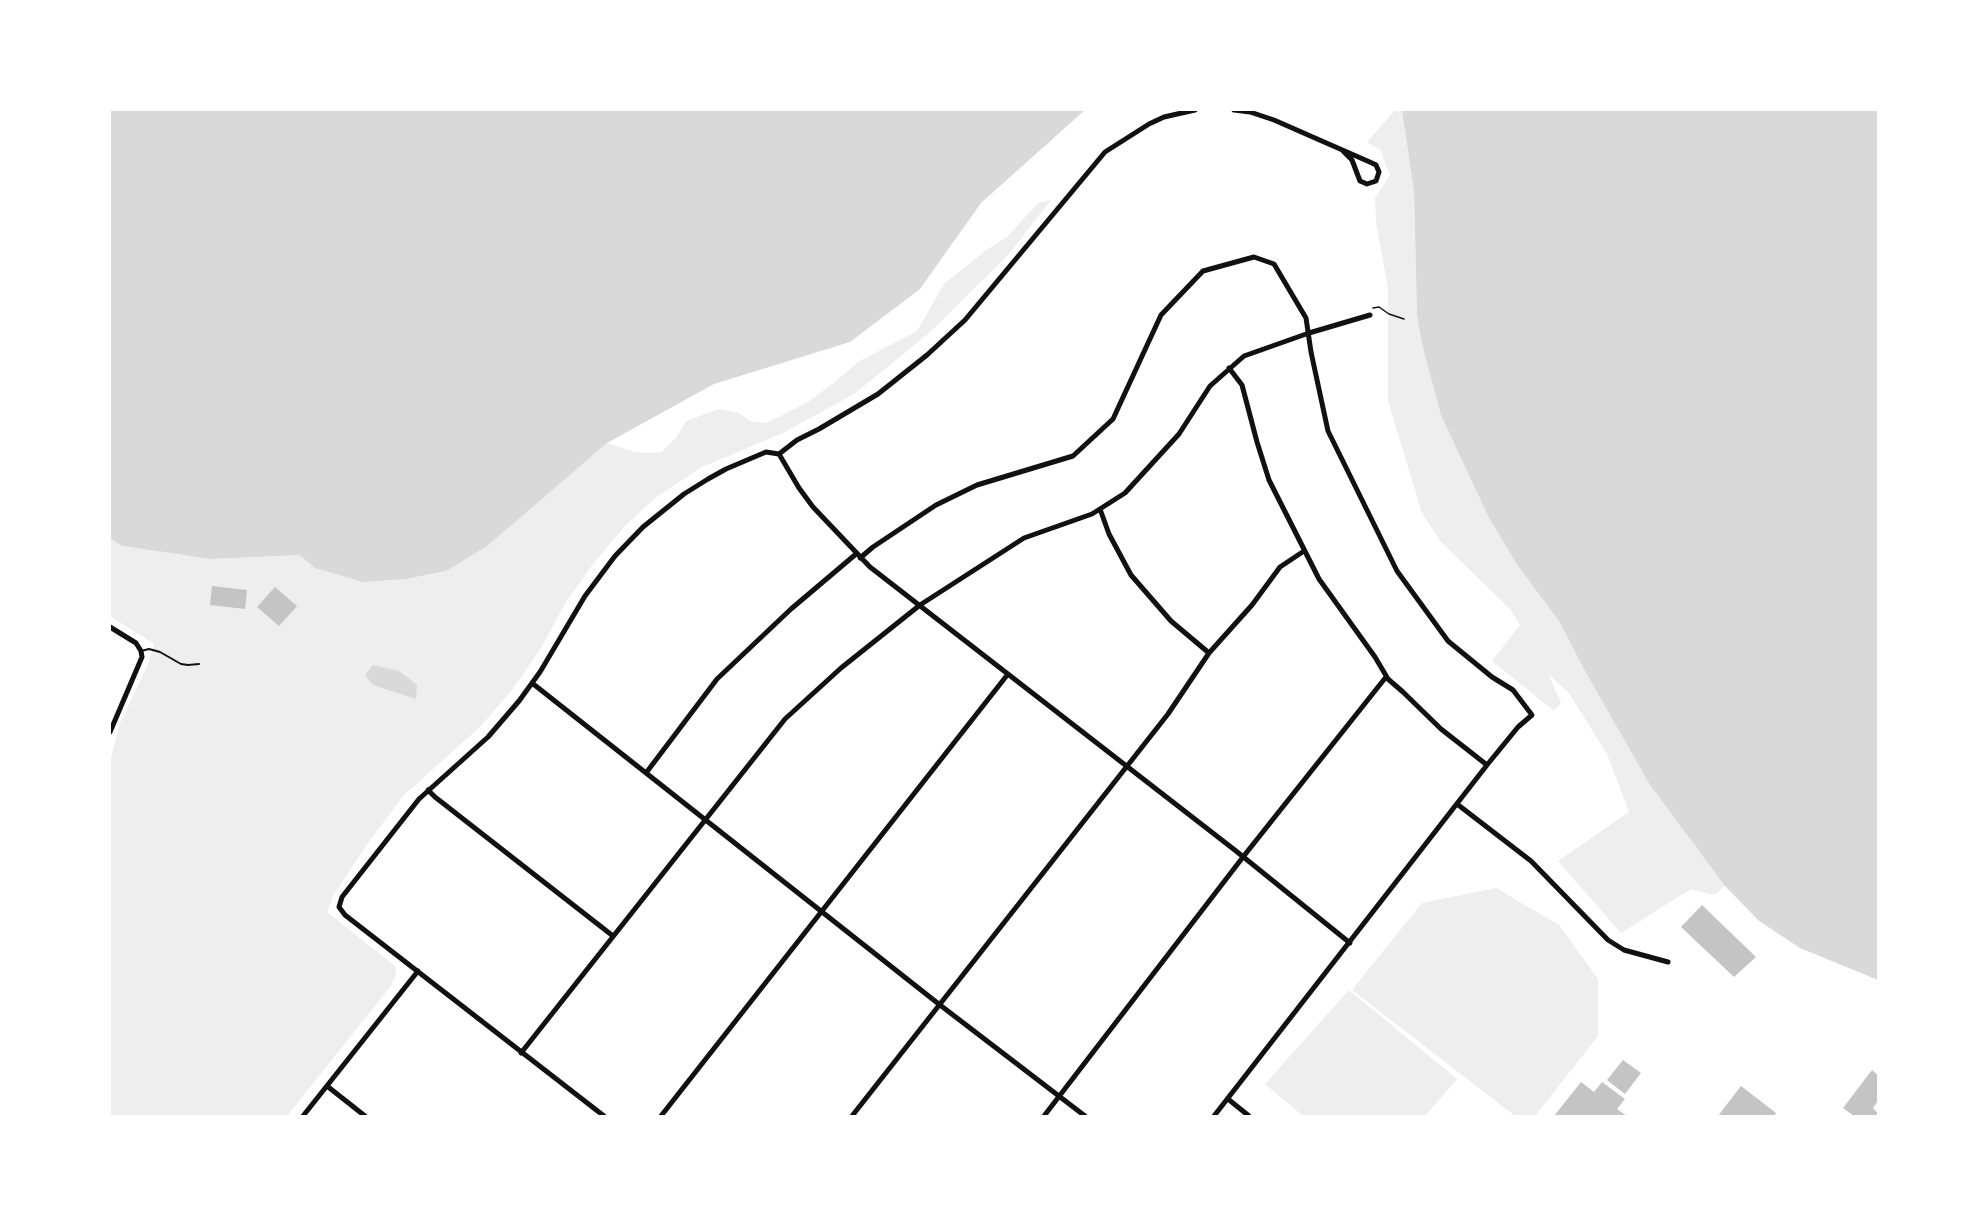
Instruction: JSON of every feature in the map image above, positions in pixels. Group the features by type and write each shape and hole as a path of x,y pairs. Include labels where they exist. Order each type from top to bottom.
{"street":[{"path":"604,1116 345,915 339,907 342,897 428,790 488,736 532,683 585,596 615,556 643,527 684,494 726,469 766,452 779,454 797,440 878,394 935,348 964,320 1105,152 1164,117 1195,110"},
{"path":"1234,110 1250,112 1274,120 1376,165 1379,172 1376,181 1367,184 1360,181 1352,160 1343,151"},
{"path":"646,773 717,679 791,609 858,556 936,506 977,485 1063,460 1077,453 1113,418 1161,315 1203,271 1254,257 1273,263 1305,315 1328,431 1397,571 1448,641 1492,678 1510,688 1532,715 1518,727 1487,765 1214,1116"},
{"path":"521,1053 785,719 841,668 920,605 1024,538 1092,514 1125,494 1179,434 1205,393 1229,368 1250,352 1370,315"},
{"path":"1229,368 1242,385 1266,472 1319,579 1375,657 1386,677 1441,729 1487,765"},
{"path":"779,454 813,507 858,556 1350,943"},
{"path":"1100,509 1109,534 1131,574 1172,621 1209,652"},
{"path":"852,1116 1168,714 1209,652 1252,605 1280,567 1304,551"},
{"path":"110,627 136,643 141,651 141,662 110,732"},
{"path":"661,1116 1008,674"},
{"path":"1044,1116 1243,857 1386,677"},
{"path":"532,683 940,1005 1085,1116"},
{"path":"428,790 613,936"},
{"path":"1457,804 1531,861 1608,940 1624,950 1668,962"},
{"path":"303,1116 418,971"},
{"path":"327,1086 365,1116"},
{"path":"1228,1099 1250,1116"}],"lane":[{"path":"141,651 154,650 181,664 193,666 199,664"}],"path":[{"path":"1374,308 1379,307 1404,320"}],"shaded area":[{"path":"110,110 1085,110 981,203 920,289 850,342 714,384 607,443 487,546 446,571 406,579 363,582 315,568 299,555 211,559 122,546 110,538"},
{"path":"1395,110 1402,110 1414,192 1417,315 1422,344 1467,470 1489,518 1518,566 1559,621 1650,785 1725,886 1714,895 1691,889 1621,933 1558,861 1629,812 1607,754 1569,693 1548,674 1561,702 1554,711 1492,661 1520,625 1510,609 1441,542 1422,513 1388,401 1388,288 1376,222 1375,198 1390,175 1380,150 1367,142"},
{"path":"1402,110 1878,111 1878,980 1800,948 1759,921 1725,886 1650,785 1559,621 1518,566 1489,518 1441,415 1422,344 1417,315 1414,192"},
{"path":"1051,200 1009,254 928,334 854,394 783,433 702,467 655,498 625,526 593,564 566,602 541,648 515,686 481,726 403,796 333,896 327,912 395,966 396,975 390,987 287,1116 110,1116 110,761 120,723 148,664 154,644 110,616 110,538 122,546 211,559 299,555 315,568 363,582 406,579 446,571 556,486 607,443 635,452 661,452 676,438 686,421 719,409 739,413 750,421 767,423 808,402 858,362 917,331 944,284 985,251 1007,237 1038,203"},
{"path":"373,665 399,671 417,685 416,699 373,685 365,675"},
{"path":"1496,888 1559,925 1598,979 1598,1036 1535,1116 1515,1116 1352,990 1422,903"},
{"path":"1349,990 1457,1079 1425,1116 1303,1116 1265,1084"}],"building":[{"path":"212,586 247,590 245,609 210,605"},
{"path":"275,587 297,606 279,626 257,607"},
{"path":"1702,905 1756,957 1734,977 1681,927"},
{"path":"1623,1060 1641,1073 1625,1094 1607,1080"},
{"path":"1872,1070 1878,1075 1878,1101 1873,1108 1878,1116 1854,1116 1843,1108"},
{"path":"1581,1082 1594,1092 1602,1082 1625,1099 1617,1109 1627,1116 1554,1116"},
{"path":"1741,1086 1776,1113 1774,1116 1718,1116"}]}
